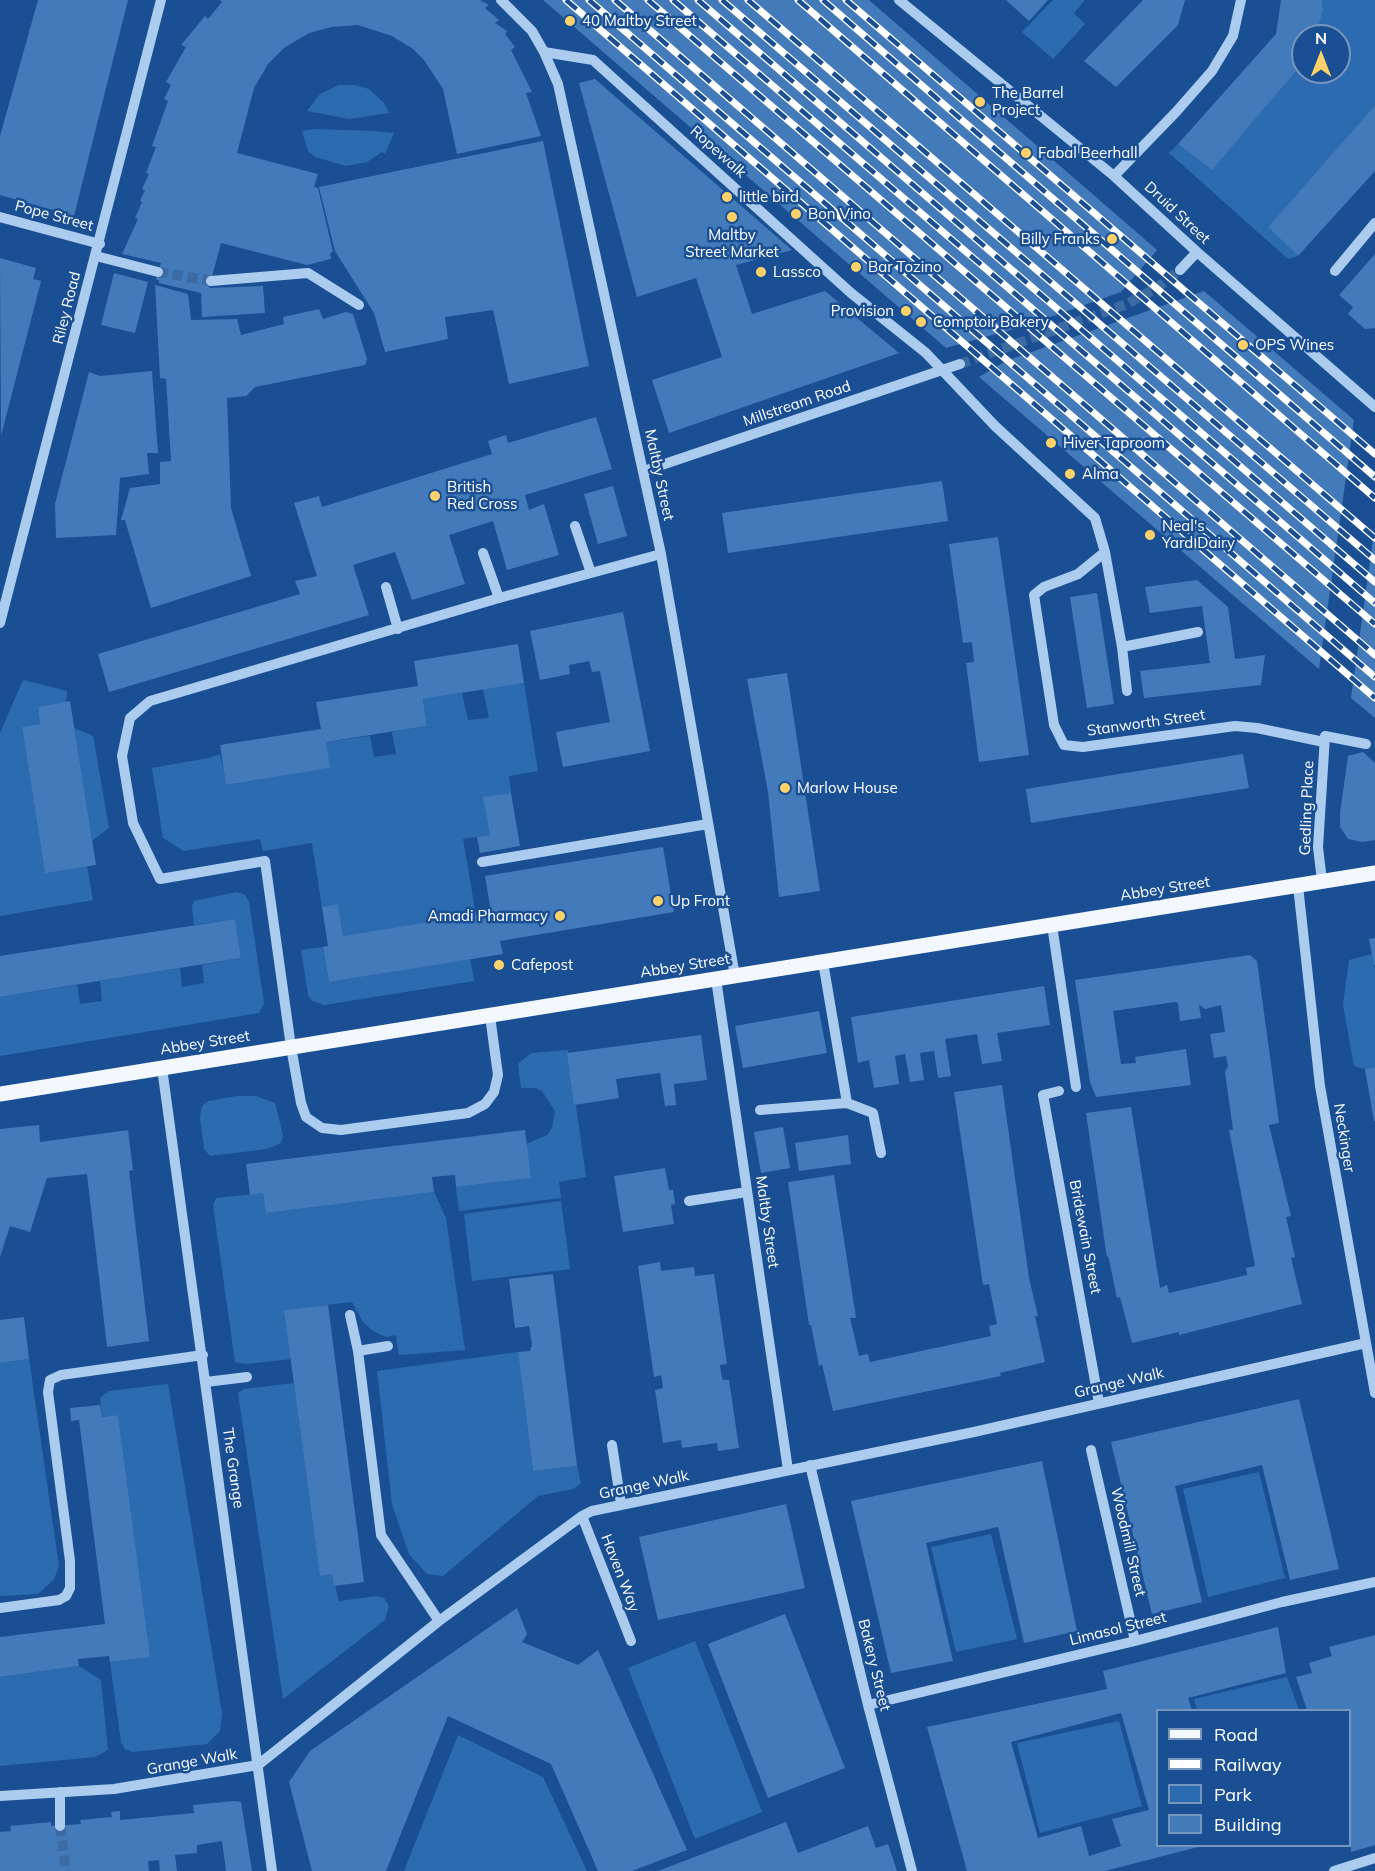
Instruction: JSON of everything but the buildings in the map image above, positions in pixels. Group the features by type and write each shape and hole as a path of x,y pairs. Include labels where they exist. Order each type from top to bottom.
{"main road":[{"name":"Abbey Street","path":"0,1094 1375,873"}],"street":[{"name":"Riley Road","path":"0,622 100,244 161,0"},
{"name":"Maltby Street","path":"501,0 531,31 544,52 558,84 661,554 735,976"},
{"name":"Druid Street","path":"899,0 1114,176 1197,252 1375,407"},
{"path":"1114,176 1212,71 1233,36 1241,0"},
{"name":"Ropewalk","path":"544,52 592,60 851,292 926,353 940,371 1095,518 1105,552 1122,647 1127,691"},
{"name":"Pope Street","path":"0,217 100,244"},
{"path":"1335,271 1375,223"},
{"path":"1180,270 1197,252"},
{"path":"96,256 158,272"},
{"path":"211,281 308,273 359,305"},
{"name":"Millstream Road","path":"644,471 960,364"},
{"path":"575,525 591,573"},
{"name":"Stanworth Street","path":"1105,552 1078,574 1044,588 1034,595 1054,725 1064,745 1083,747 1235,726 1325,739"},
{"path":"483,553 499,598"},
{"path":"490,1016 498,1075 495,1092 485,1104 468,1113 444,1118 341,1130 322,1128 306,1116 301,1103 291,1047 265,861 160,879 133,823 122,756 130,718 150,701 499,598 661,554"},
{"path":"386,588 398,629"},
{"path":"1122,647 1198,632"},
{"path":"1325,739 1366,744"},
{"name":"Gedling Place","path":"1322,881 1318,847 1325,739"},
{"path":"483,862 708,824"},
{"name":"Neckinger","path":"1298,886 1320,1086 1375,1393"},
{"path":"1052,925 1076,1087"},
{"path":"823,962 847,1103"},
{"name":"Maltby Street","path":"716,979 788,1470"},
{"name":"The Grange","path":"162,1068 272,1871"},
{"name":"Bridewain Street","path":"1059,1091 1043,1095 1096,1377 1098,1403"},
{"path":"760,1110 847,1103 873,1113 881,1153"},
{"path":"689,1201 747,1192"},
{"path":"350,1315 358,1351 381,1535 439,1622"},
{"name":"Grange Walk","path":"0,1796 145,1785 258,1765 439,1622 582,1516 621,1504 788,1470 1366,1343"},
{"path":"358,1351 388,1346"},
{"path":"0,1608 59,1600 66,1596 70,1588 70,1561 48,1392 50,1380 61,1375 203,1355"},
{"path":"206,1382 247,1377"},
{"path":"612,1445 621,1504"},
{"name":"Woodmill Street","path":"1091,1450 1135,1641"},
{"name":"Bakery Street","path":"810,1465 868,1705 912,1871"},
{"name":"Haven Way","path":"582,1516 631,1641"},
{"name":"Limasol Street","path":"868,1705 1135,1641 1282,1602 1375,1582"},
{"path":"60,1792 60,1826"},
{"path":"1334,1871 1375,1858"}],"green space":[{"path":"1053,0 1085,0 1074,13 1085,24 1053,59 1022,32"},
{"path":"1322,0 1375,0 1375,105 1268,227 1298,256 1288,259 1169,153 1178,144 1212,170 1291,77 1291,84 1351,84 1351,24 1319,24 1323,10"},
{"path":"339,85 355,85 369,89 384,103 389,113 349,119 307,111 320,94"},
{"path":"315,129 394,133 385,154 382,152 367,162 346,166 315,157 308,151 302,131"},
{"path":"23,680 67,691 66,702 38,707 40,724 22,727 45,872 87,866 93,900 0,916 0,733"},
{"path":"524,683 538,771 509,776 511,793 484,798 490,835 463,839 476,915 343,936 338,905 322,907 312,843 263,851 260,839 184,851 163,838 152,768 220,754 227,785 329,768 326,742 370,736 374,757 396,754 392,732 427,726 423,699 462,693 468,720 489,718 483,689"},
{"path":"74,728 93,736 109,828 92,841"},
{"path":"237,892 245,895 249,902 264,1004 259,1013 0,1056 0,997 77,985 80,1004 102,1001 100,981 180,968 182,987 204,983 202,965 241,958 235,919 194,925 192,906 194,901"},
{"path":"323,947 329,982 470,959 474,981 324,1005 312,1001 308,995 301,950"},
{"path":"1372,954 1375,970 1375,1067 1365,1069 1354,1066 1343,1005 1349,960"},
{"path":"568,1050 586,1177 559,1182 561,1198 459,1211 456,1187 530,1178 526,1144 547,1135 552,1128 555,1111 542,1091 536,1088 521,1088 518,1064 531,1053"},
{"path":"237,1096 256,1096 275,1103 283,1135 281,1143 267,1149 210,1156 204,1149 200,1117 202,1106 208,1101"},
{"path":"434,1192 446,1218 465,1350 399,1355 396,1335 386,1337 373,1331 363,1322 352,1302 285,1310 291,1359 246,1364 235,1362 213,1205 216,1198 263,1193 266,1213"},
{"path":"561,1201 570,1269 472,1281 464,1214"},
{"path":"518,1352 533,1471 577,1466 581,1483 573,1489 538,1496 443,1576 427,1574 409,1554 392,1504 377,1371"},
{"path":"29,1359 59,1566 54,1579 38,1594 0,1596 0,1363"},
{"path":"294,1383 320,1575 332,1574 339,1601 377,1596 384,1598 389,1606 385,1620 283,1699 238,1393 244,1389"},
{"path":"168,1384 222,1713 220,1731 207,1744 133,1752 125,1749 121,1742 110,1662 149,1657 118,1415 102,1417 100,1398 109,1391"},
{"path":"1259,1472 1285,1578 1208,1597 1183,1489"},
{"path":"991,1534 1017,1639 956,1652 931,1547"},
{"path":"695,1641 762,1812 695,1839 628,1668"},
{"path":"79,1666 101,1680 108,1750 95,1757 0,1766 0,1677"},
{"path":"1287,1677 1299,1709 1197,1709 1194,1699"},
{"path":"1119,1721 1142,1806 1040,1833 1017,1743"},
{"path":"458,1735 543,1777 587,1871 404,1871"}],"tunnel":[{"path":"960,364 1127,304 1158,287 1180,270"},
{"path":"158,272 211,281"},
{"path":"60,1826 66,1871"}],"railway":[{"path":"566,0 1375,698"},
{"path":"589,0 1375,677"},
{"path":"615,0 1375,655"},
{"path":"648,0 1375,624"},
{"path":"673,0 1375,603"},
{"path":"698,0 1375,582"},
{"path":"722,0 1375,560"},
{"path":"748,0 1375,538"},
{"path":"798,0 1375,498"},
{"path":"823,0 1375,477"},
{"path":"846,0 1375,454"}],"place":[{"name":"40 Maltby Street","path":"570,21"},
{"name":"The Barrel Project","path":"980,102"},
{"name":"Fabal Beerhall","path":"1026,153"},
{"name":"little bird","path":"727,197"},
{"name":"Bon Vino","path":"796,214"},
{"name":"Maltby Street Market","path":"732,217"},
{"name":"Billy Franks","path":"1112,239"},
{"name":"Bar Tozino","path":"856,267"},
{"name":"Lassco","path":"761,272"},
{"name":"Provision","path":"906,311"},
{"name":"Comptoir Bakery","path":"921,322"},
{"name":"OPS Wines","path":"1243,345"},
{"name":"Hiver Taproom","path":"1051,443"},
{"name":"Alma","path":"1070,474"},
{"name":"British Red Cross","path":"435,496"},
{"name":"Neal's Yard Dairy","path":"1150,535"},
{"name":"Marlow House","path":"785,788"},
{"name":"Up Front","path":"658,901"},
{"name":"Amadi Pharmacy","path":"560,916"},
{"name":"Cafepost","path":"499,965"}]}
